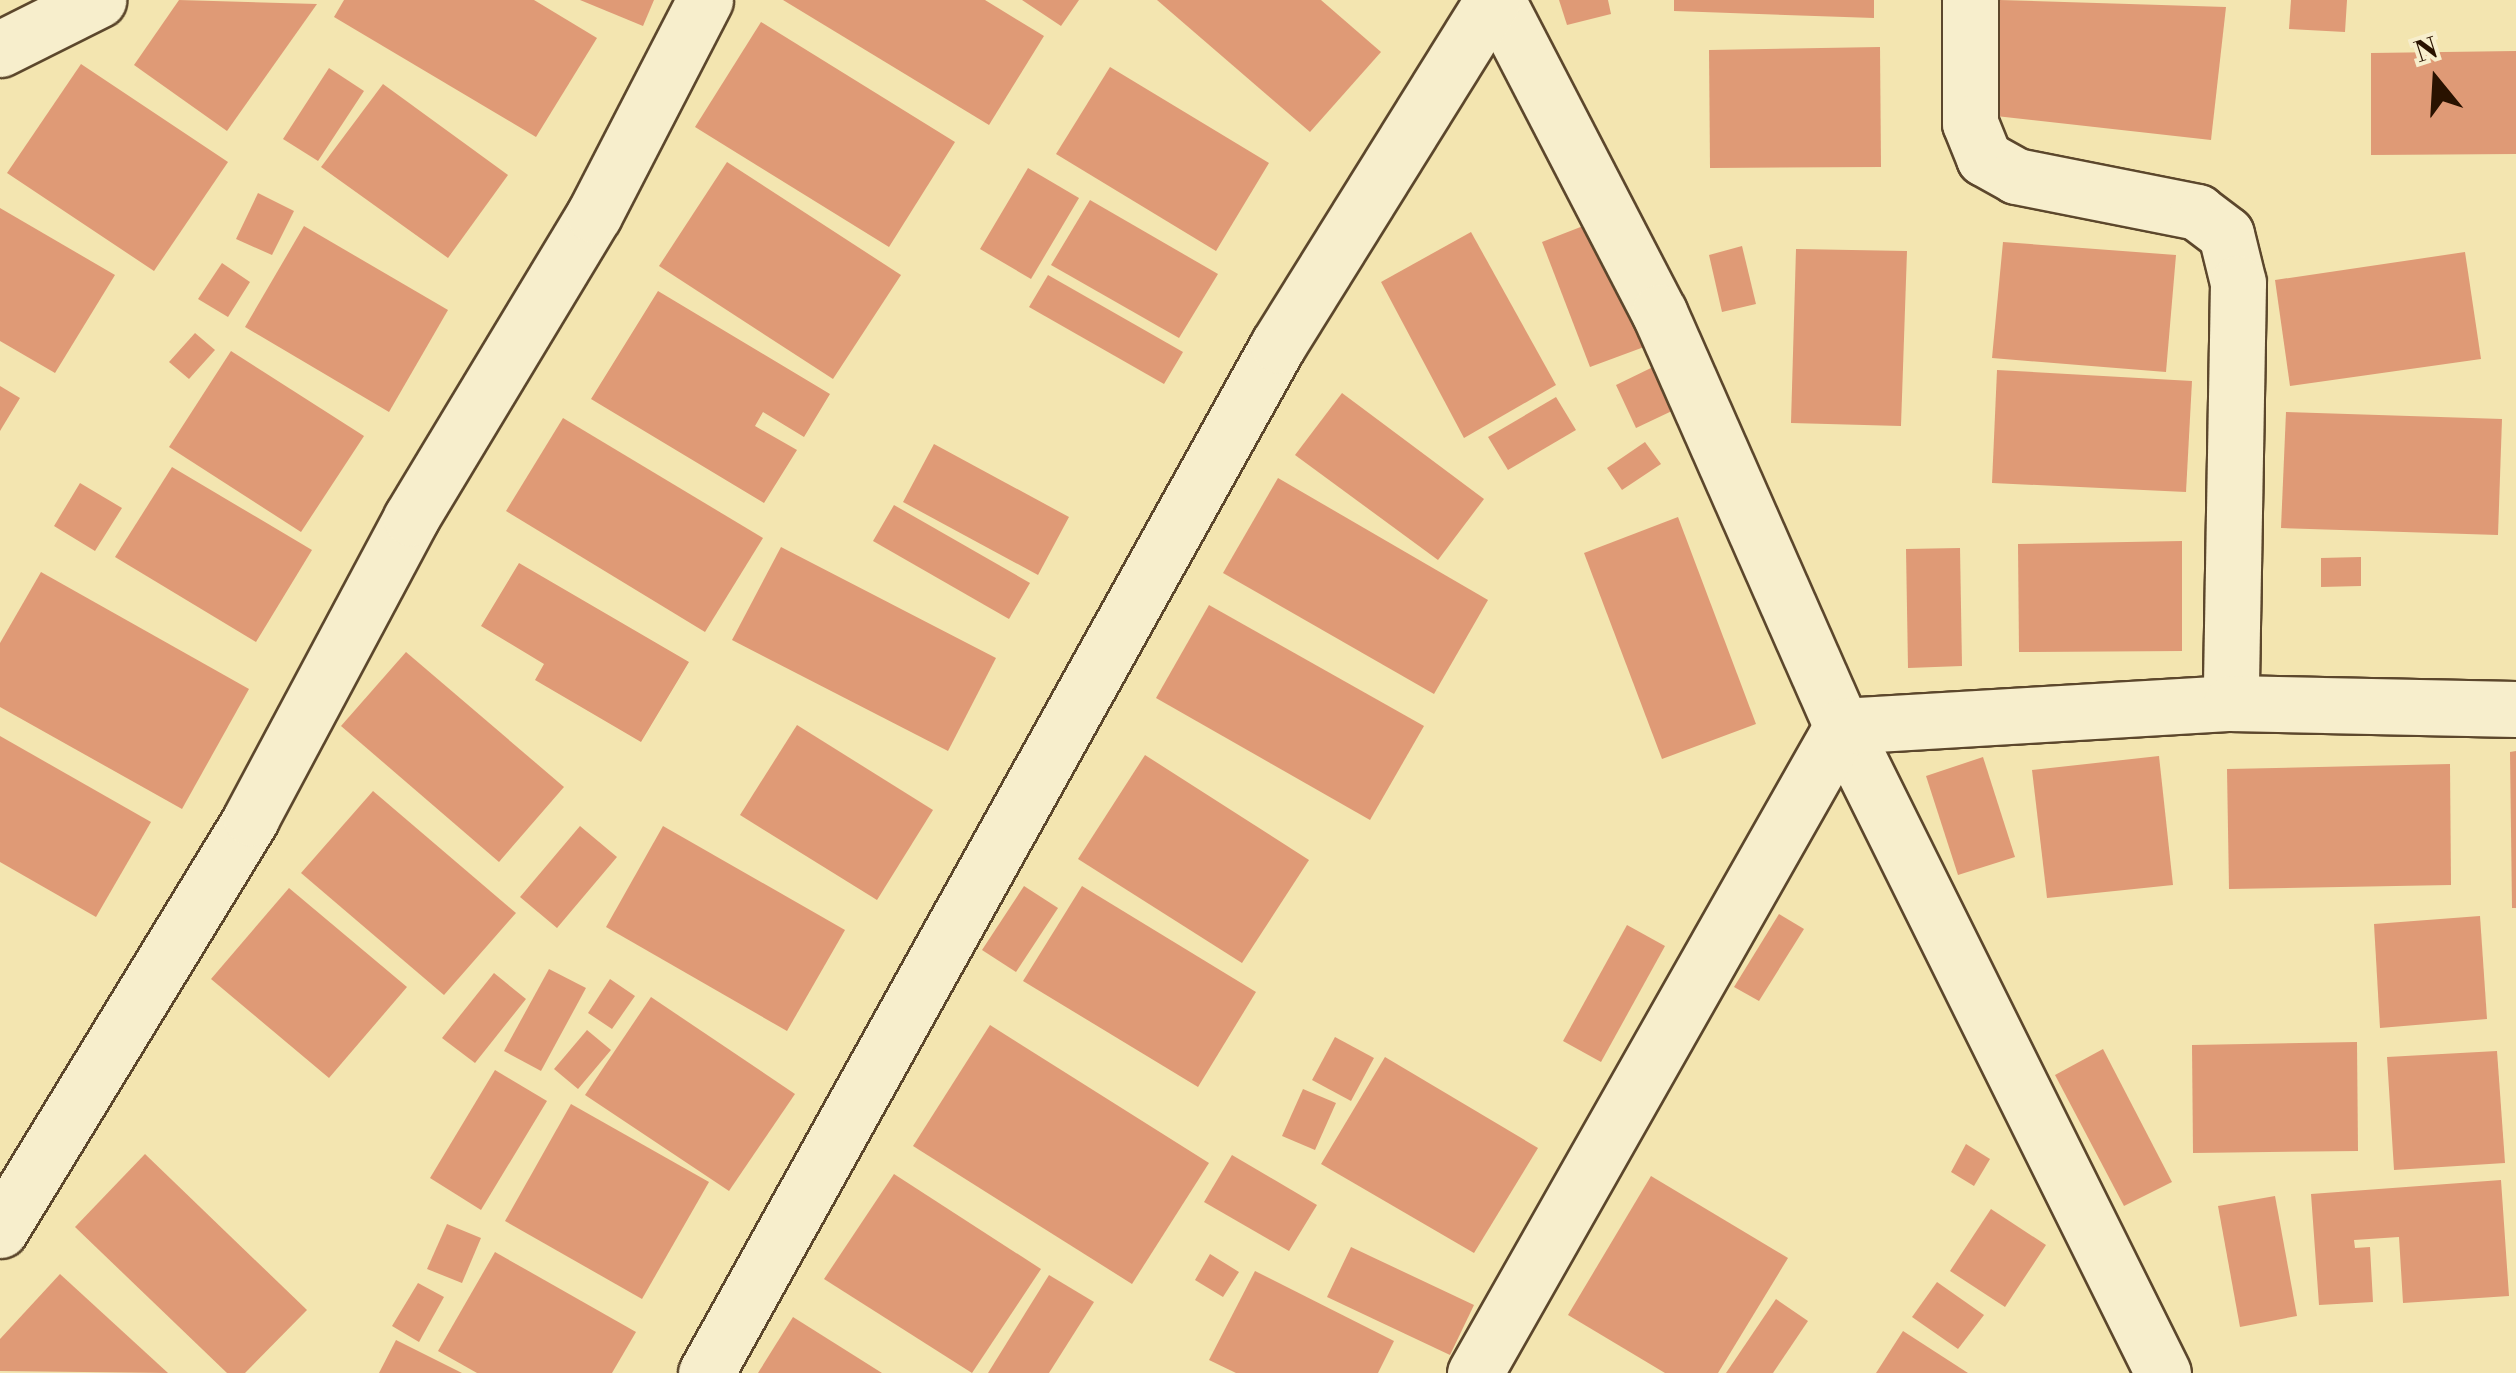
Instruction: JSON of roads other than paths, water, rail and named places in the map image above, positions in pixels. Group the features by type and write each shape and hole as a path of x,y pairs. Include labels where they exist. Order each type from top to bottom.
{"street":[{"path":"0,49 98,0"},
{"path":"0,1230 250,818 411,518 594,215 705,0"},
{"path":"1495,0 1658,312 1842,726 2162,1373"},
{"path":"706,1373 1278,345 1495,0"},
{"path":"1970,0 1970,124 1984,158 2016,176 2196,212 2226,234 2238,283 2231,703"},
{"path":"1842,726 2231,703 2516,709"},
{"path":"1475,1373 1842,726"}]}
